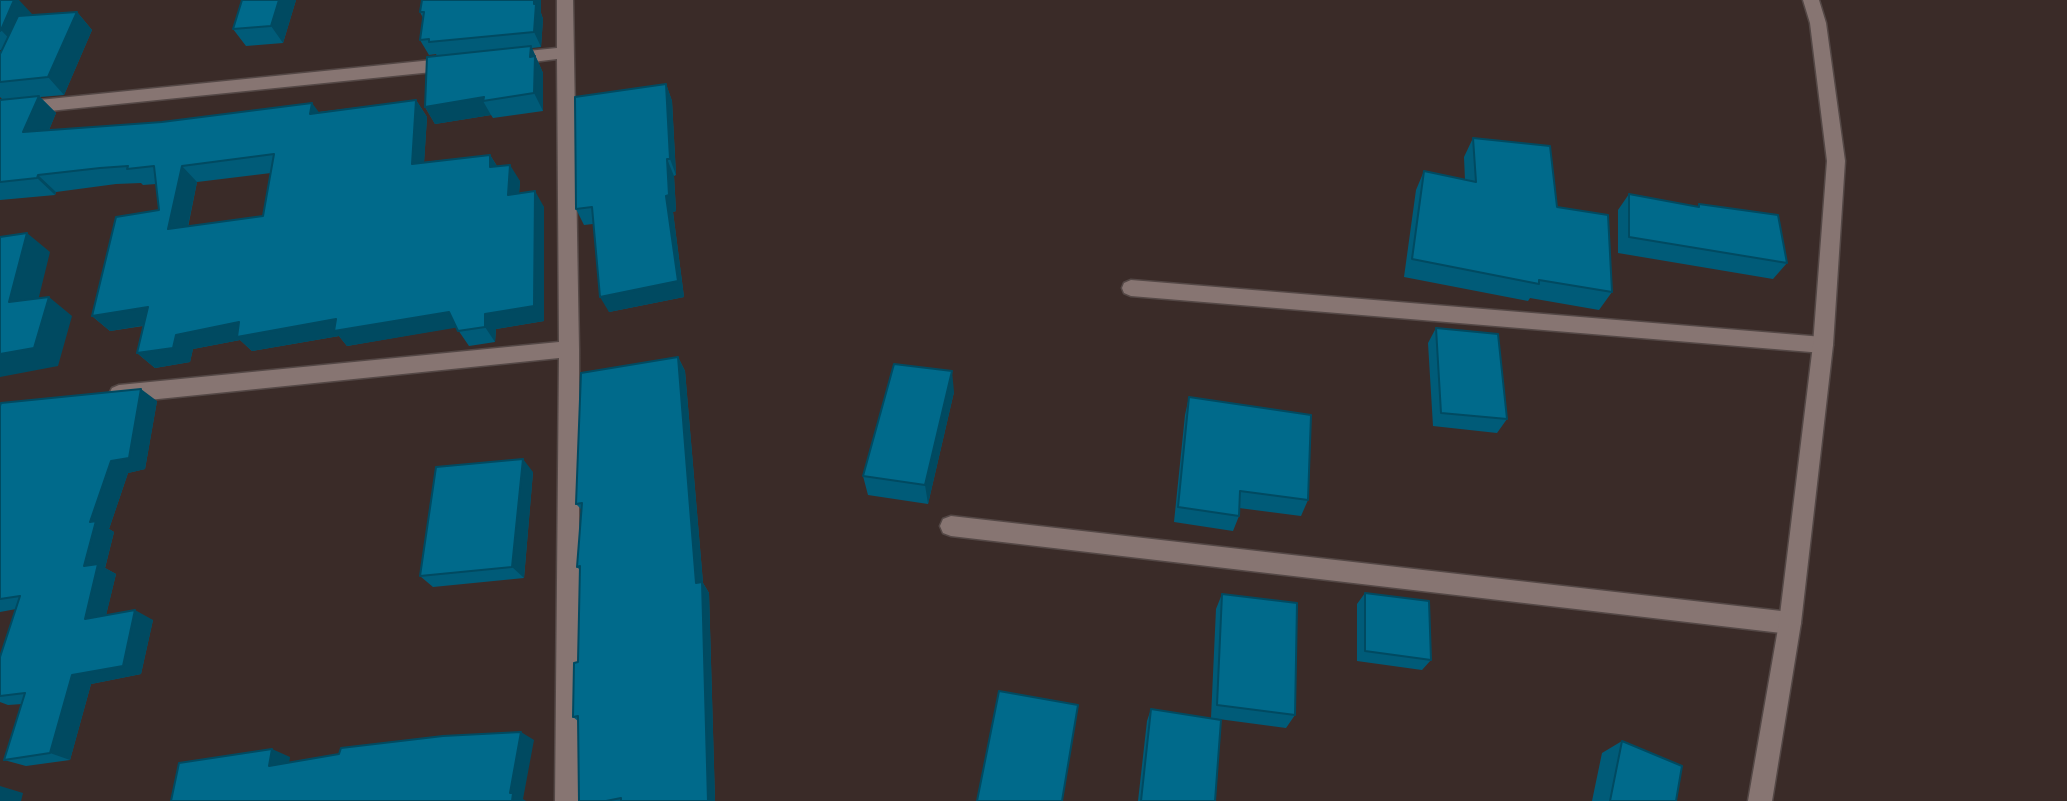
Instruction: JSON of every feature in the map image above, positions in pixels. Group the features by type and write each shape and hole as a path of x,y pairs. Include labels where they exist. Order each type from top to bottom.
{"street":[{"path":"565,0 569,349 567,801"},
{"path":"1760,801 1790,623 1823,345 1836,161 1818,23 1811,0"},
{"path":"0,110 564,53"},
{"path":"1131,288 1823,345"},
{"path":"103,395 569,349"},
{"path":"951,526 1790,623"}],"building":[{"path":"0,0 14,0 0,31"},
{"path":"242,0 279,0 271,26 233,29"},
{"path":"422,0 534,0 534,32 429,42 429,39 420,40 424,12 420,12"},
{"path":"77,12 48,77 0,82 0,54 18,16"},
{"path":"531,46 530,57 535,56 534,93 483,101 484,97 425,107 427,57"},
{"path":"666,84 670,159 667,159 669,195 666,196 678,281 600,297 592,207 576,209 575,97"},
{"path":"39,96 23,132 162,122 312,103 310,114 416,100 412,164 490,155 490,167 510,165 508,195 535,191 534,306 485,314 485,327 458,331 449,312 334,331 336,319 237,337 239,322 176,335 173,348 137,353 148,307 92,316 116,217 159,210 154,166 100,168 0,182 0,100","holes":["274,154 263,216 168,229 182,166"]},
{"path":"1473,138 1550,146 1557,207 1608,215 1612,292 1539,280 1539,284 1412,259 1424,171 1476,182"},
{"path":"1629,194 1699,207 1699,204 1778,215 1787,263 1629,237"},
{"path":"27,233 9,302 49,297 34,348 0,354 0,237"},
{"path":"1436,328 1498,334 1507,419 1441,413"},
{"path":"678,357 696,583 702,582 708,801 621,801 621,798 579,801 578,716 573,717 574,663 578,662 580,566 577,567 582,503 576,504 581,373"},
{"path":"894,364 952,371 925,485 863,476"},
{"path":"141,389 129,458 111,461 90,522 96,521 84,566 98,564 85,619 135,610 123,666 72,675 50,753 4,760 25,693 0,696 0,657 20,596 0,599 1,403"},
{"path":"1189,397 1311,415 1308,500 1240,491 1239,516 1178,507"},
{"path":"523,459 512,567 420,576 436,467"},
{"path":"1365,593 1429,601 1431,660 1365,651"},
{"path":"1222,594 1297,603 1295,715 1217,705"},
{"path":"999,691 1078,705 1062,801 977,801"},
{"path":"1151,709 1221,720 1215,801 1141,801"},
{"path":"521,732 510,793 513,793 512,801 171,801 179,763 272,749 269,766 339,754 341,748 443,736"},
{"path":"1622,741 1682,766 1676,801 1610,801"}]}
